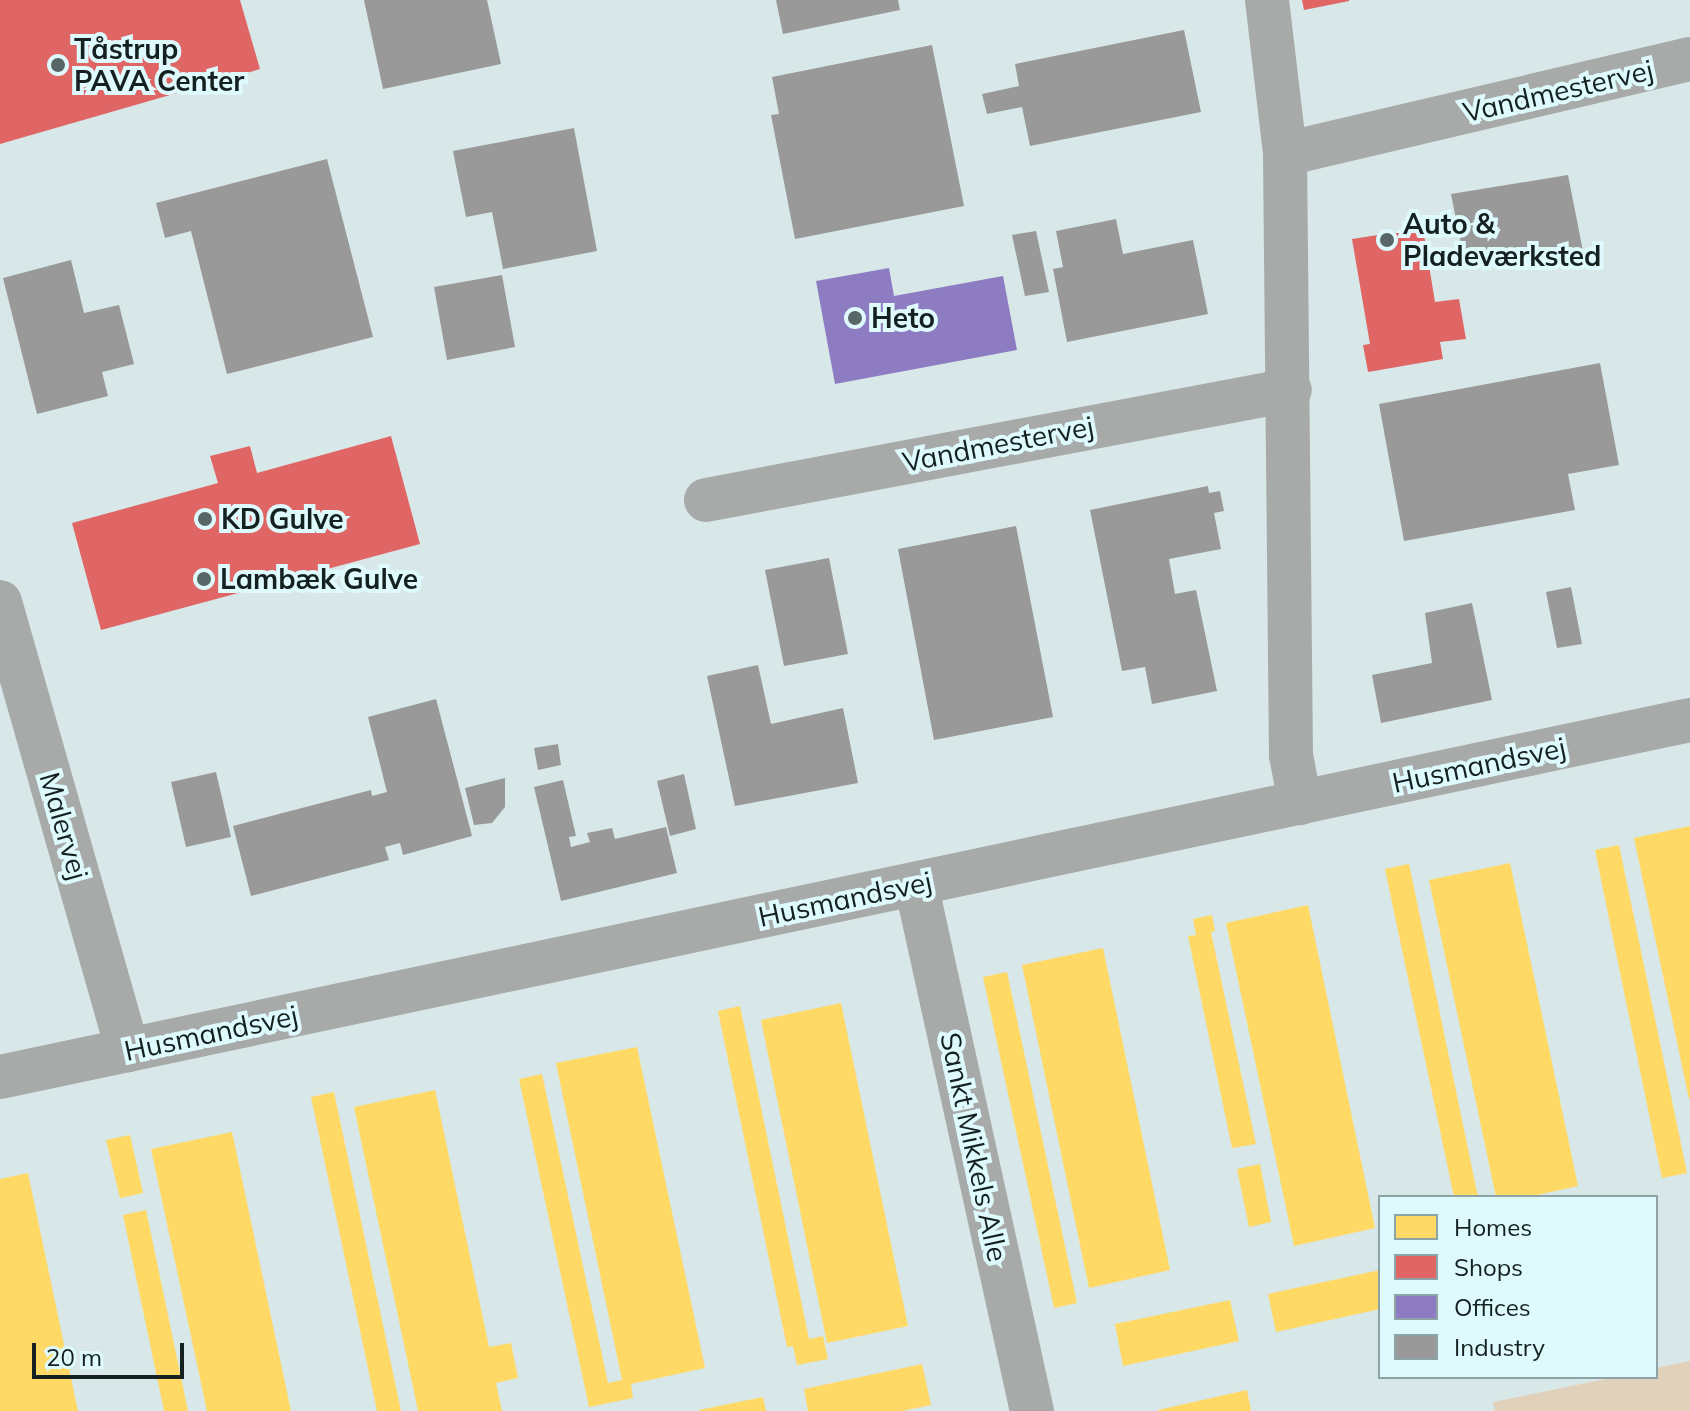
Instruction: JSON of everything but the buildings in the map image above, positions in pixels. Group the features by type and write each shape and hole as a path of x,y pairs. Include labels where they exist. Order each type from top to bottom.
{"street":[{"path":"1267,0 1285,154 1290,390 1291,755 1300,803"},
{"name":"Vandmestervej","path":"1285,154 1690,59"},
{"name":"Vandmestervej","path":"706,500 1290,390"},
{"name":"Malervej","path":"0,602 128,1050"},
{"name":"Husmandsvej","path":"0,1077 1690,720"},
{"name":"Sankt Mikkels Alle","path":"916,884 1032,1411"}],"shaded area":[{"path":"1690,1361 1690,1411 1495,1411 1493,1402 1605,1379 1658,1379 1658,1368"}],"place":[{"name":"Tåstrup PAVA Center","path":"58,65"},
{"name":"Auto & Pladeværksted","path":"1387,240"},
{"name":"Heto","path":"855,318"},
{"name":"KD Gulve","path":"205,519"},
{"name":"Lambæk Gulve","path":"204,579"}]}
